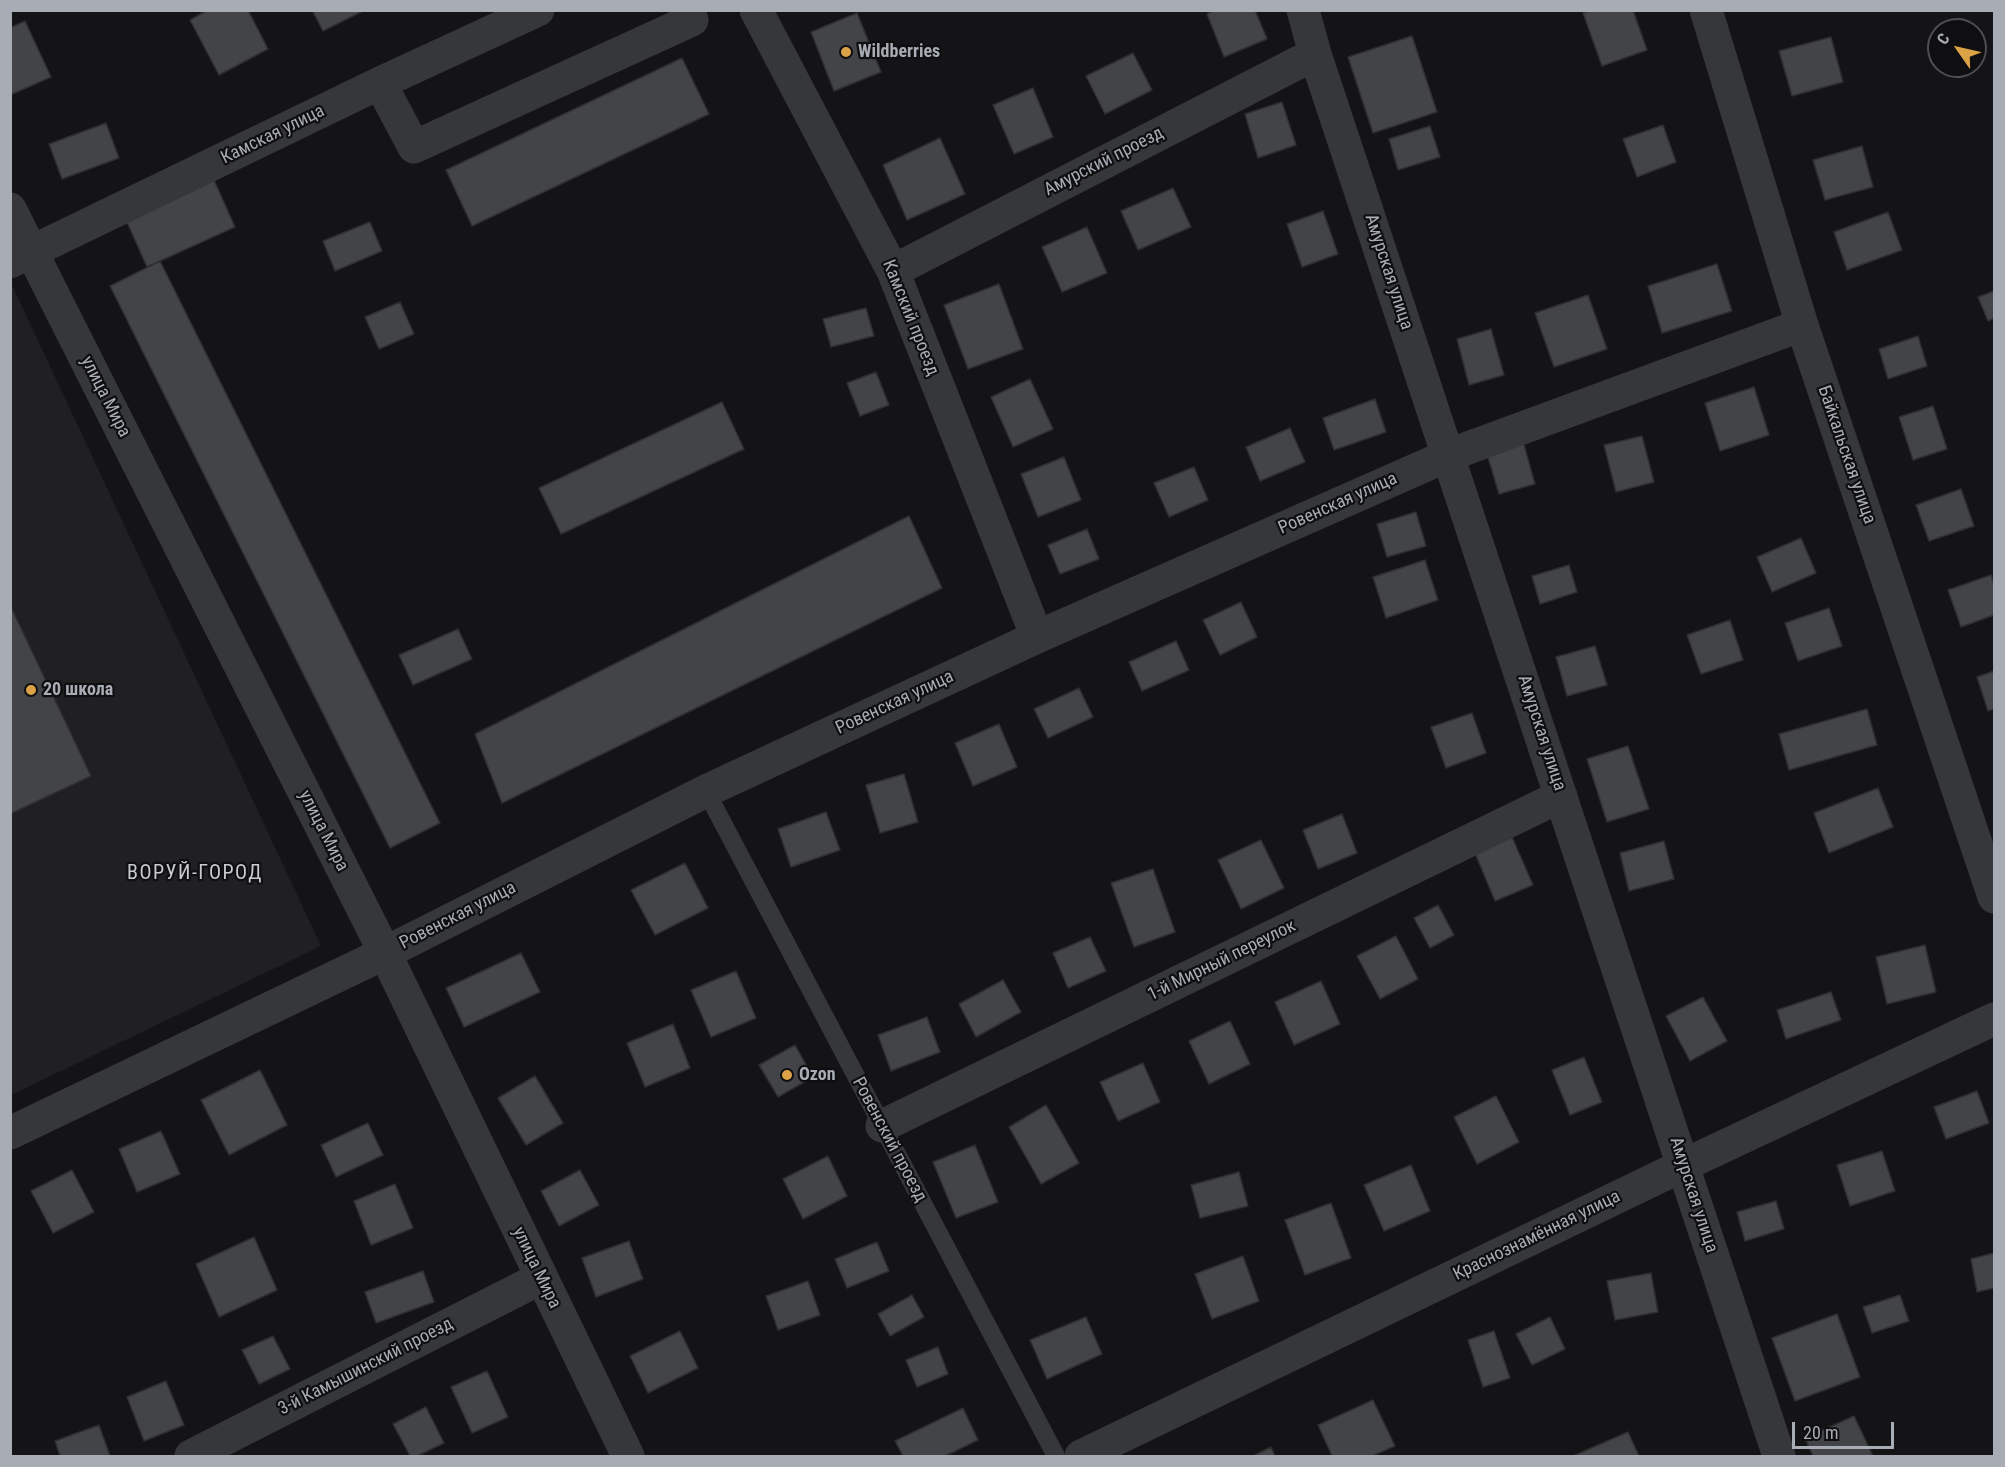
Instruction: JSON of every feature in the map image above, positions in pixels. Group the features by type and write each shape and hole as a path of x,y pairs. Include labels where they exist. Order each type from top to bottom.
{"street":[{"name":"Камская улица","path":"21,257 380,83 538,10"},
{"name":"Камский проезд","path":"756,10 893,271 1037,637"},
{"name":"Амурская улица","path":"1303,10 1315,54 1779,1456"},
{"name":"Байкальская улица","path":"1706,10 1802,325 1995,897"},
{"path":"380,83 414,147 692,20"},
{"name":"Амурский проезд","path":"893,271 1315,54"},
{"name":"улица Мира","path":"10,209 21,257 385,953 628,1456"},
{"name":"Ровенская улица","path":"10,1133 385,953 706,791 1037,637 1449,455 1802,325"},
{"name":"1-й Мирный переулок","path":"882,1126 1561,796"},
{"name":"Краснознамённая улица","path":"1081,1456 1684,1165 1995,1019"},
{"name":"3-й Камышинский проезд","path":"191,1456 541,1278"}],"lane":[{"name":"Ровенский проезд","path":"706,791 1056,1456"}],"shaded area":[{"path":"12,285 321,946 11,1095 10,286"}],"building":[{"path":"208,10 248,10 268,49 219,75 190,20"},
{"path":"312,10 363,10 363,11 323,31"},
{"path":"1214,10 1255,10 1267,39 1224,57 1207,14"},
{"path":"1590,10 1633,10 1647,50 1602,66 1583,13"},
{"name":"Wildberries","path":"857,13 881,72 834,91 811,32"},
{"path":"25,21 51,77 10,95 10,28"},
{"path":"1412,36 1437,112 1373,133 1348,57"},
{"path":"1831,37 1843,82 1792,96 1779,51"},
{"path":"1133,53 1152,90 1105,114 1086,76"},
{"path":"682,58 709,114 472,226 446,170"},
{"path":"1033,88 1053,137 1014,154 993,105"},
{"path":"1282,102 1296,145 1258,158 1245,114"},
{"path":"106,123 119,158 62,179 49,144"},
{"path":"1663,125 1676,162 1637,177 1623,139"},
{"path":"1430,126 1440,157 1398,170 1389,139"},
{"path":"940,138 965,194 907,220 883,165"},
{"path":"1862,146 1873,187 1825,200 1813,160"},
{"path":"210,171 235,227 147,267 122,211"},
{"path":"1173,188 1191,227 1138,250 1121,211"},
{"path":"1323,211 1338,254 1302,267 1287,224"},
{"path":"1888,212 1902,250 1847,270 1834,232"},
{"path":"370,222 382,251 335,271 323,241"},
{"path":"1087,227 1107,273 1062,292 1042,247"},
{"path":"160,261 440,823 390,848 110,286"},
{"path":"1717,264 1732,311 1662,333 1648,286"},
{"path":"999,284 1023,349 968,369 944,305"},
{"path":"1994,291 1994,318 1988,321 1978,297"},
{"path":"1588,295 1607,349 1554,367 1535,313"},
{"path":"400,302 414,334 379,349 365,317"},
{"path":"866,308 874,336 831,347 823,319"},
{"path":"1491,329 1504,375 1469,385 1457,339"},
{"path":"1918,336 1927,366 1888,379 1879,349"},
{"path":"876,372 889,405 860,416 847,383"},
{"path":"1030,379 1053,429 1013,447 991,397"},
{"path":"1754,387 1769,435 1720,451 1705,403"},
{"path":"1375,399 1386,432 1334,450 1323,418"},
{"path":"722,402 744,449 561,534 539,488"},
{"path":"1933,406 1947,449 1913,460 1899,417"},
{"path":"1290,428 1305,462 1260,481 1246,447"},
{"path":"1521,434 1535,484 1499,494 1484,444"},
{"path":"1642,436 1654,482 1616,492 1604,445"},
{"path":"1064,457 1081,500 1038,517 1021,474"},
{"path":"1194,467 1208,500 1169,517 1154,483"},
{"path":"1961,489 1974,526 1929,541 1916,505"},
{"path":"1416,512 1426,546 1387,557 1377,524"},
{"path":"909,516 942,588 502,803 475,734"},
{"path":"1087,529 1099,559 1060,574 1048,545"},
{"path":"1801,538 1816,573 1772,592 1757,557"},
{"path":"1425,560 1438,600 1386,618 1373,577"},
{"path":"1569,565 1577,592 1540,604 1532,576"},
{"path":"1991,575 1994,585 1994,615 1961,627 1948,590"},
{"path":"1241,602 1257,637 1220,655 1203,620"},
{"name":"20 школа","path":"10,605 91,776 10,814"},
{"path":"1829,608 1842,646 1798,661 1785,623"},
{"path":"1730,620 1743,660 1701,674 1687,635"},
{"path":"458,629 472,659 413,685 399,655"},
{"path":"1176,641 1189,670 1142,691 1129,662"},
{"path":"1595,646 1607,685 1567,696 1556,657"},
{"path":"1994,671 1994,709 1988,711 1977,677"},
{"path":"1079,688 1093,717 1048,738 1034,709"},
{"path":"1867,709 1877,745 1789,770 1779,734"},
{"path":"1472,713 1486,753 1446,768 1431,727"},
{"path":"999,724 1017,767 973,786 955,743"},
{"path":"1628,746 1649,809 1607,822 1587,759"},
{"path":"904,774 918,822 880,833 866,785"},
{"path":"1878,788 1893,827 1829,853 1814,813"},
{"path":"826,812 840,850 791,867 778,829"},
{"path":"1342,814 1357,853 1318,869 1303,830"},
{"path":"1512,837 1533,885 1495,901 1475,853"},
{"path":"1261,840 1284,888 1241,909 1218,860"},
{"path":"1664,841 1674,879 1629,891 1620,853"},
{"path":"685,863 708,908 655,935 631,890"},
{"path":"1153,869 1175,932 1134,947 1111,883"},
{"path":"1438,905 1454,935 1430,948 1414,918"},
{"path":"1396,936 1418,979 1380,999 1357,956"},
{"path":"1090,937 1106,971 1068,988 1053,953"},
{"path":"1925,945 1936,992 1887,1004 1876,957"},
{"path":"521,953 540,992 464,1027 446,988"},
{"path":"736,971 756,1018 711,1037 691,990"},
{"path":"1003,980 1021,1012 976,1037 959,1004"},
{"path":"1321,981 1340,1024 1294,1045 1275,1002"},
{"path":"1831,992 1841,1020 1786,1039 1777,1010"},
{"path":"1703,997 1727,1041 1690,1061 1666,1016"},
{"path":"927,1017 940,1052 891,1071 878,1035"},
{"path":"1230,1021 1250,1064 1209,1084 1189,1041"},
{"path":"673,1024 690,1068 645,1087 627,1043"},
{"path":"795,1045 813,1077 778,1097 759,1065"},
{"path":"1584,1057 1602,1102 1570,1115 1552,1070"},
{"path":"1143,1063 1160,1102 1118,1121 1100,1082"},
{"path":"260,1070 287,1125 229,1155 201,1100"},
{"path":"535,1076 563,1123 526,1145 498,1098"},
{"path":"1977,1091 1989,1123 1946,1139 1934,1107"},
{"path":"1496,1096 1519,1142 1477,1164 1454,1117"},
{"path":"1046,1105 1079,1163 1041,1184 1009,1127"},
{"path":"368,1123 383,1155 336,1177 321,1145"},
{"path":"161,1131 180,1174 137,1192 119,1149"},
{"path":"975,1145 998,1202 956,1218 933,1162"},
{"path":"1882,1151 1895,1191 1850,1206 1837,1165"},
{"path":"828,1156 847,1196 803,1219 783,1179"},
{"path":"1411,1165 1430,1211 1384,1231 1364,1185"},
{"path":"72,1170 94,1212 53,1233 31,1191"},
{"path":"580,1170 599,1205 559,1226 541,1191"},
{"path":"1239,1172 1248,1206 1200,1218 1191,1185"},
{"path":"395,1184 413,1228 371,1245 354,1201"},
{"path":"1776,1201 1784,1229 1745,1241 1737,1212"},
{"path":"1331,1203 1351,1258 1305,1275 1285,1220"},
{"path":"254,1237 277,1290 219,1317 196,1264"},
{"path":"629,1241 643,1279 596,1297 582,1258"},
{"path":"877,1242 889,1271 847,1288 835,1259"},
{"path":"1994,1253 1994,1288 1977,1292 1971,1259"},
{"path":"1243,1256 1259,1301 1212,1319 1195,1274"},
{"path":"423,1271 434,1302 376,1323 365,1292"},
{"path":"1651,1273 1658,1312 1615,1320 1607,1281"},
{"path":"808,1281 820,1315 778,1330 766,1296"},
{"path":"912,1295 924,1317 890,1336 878,1314"},
{"path":"1900,1295 1909,1321 1872,1333 1863,1307"},
{"path":"1837,1314 1860,1377 1795,1401 1772,1338"},
{"path":"1086,1317 1102,1354 1047,1379 1030,1340"},
{"path":"1550,1317 1565,1349 1532,1365 1516,1334"},
{"path":"680,1331 698,1368 648,1393 630,1356"},
{"path":"1494,1331 1510,1378 1483,1387 1468,1340"},
{"path":"273,1336 290,1369 259,1384 242,1350"},
{"path":"938,1347 948,1374 917,1387 906,1360"},
{"path":"487,1371 508,1417 472,1433 451,1387"},
{"path":"166,1381 184,1425 144,1441 127,1397"},
{"path":"1373,1400 1395,1446 1372,1456 1332,1456 1318,1425"},
{"path":"426,1407 444,1443 417,1456 410,1456 393,1424"},
{"path":"963,1408 978,1440 945,1456 903,1456 895,1441"},
{"path":"1854,1416 1873,1456 1813,1456 1805,1438"},
{"path":"99,1425 110,1456 60,1456 55,1441"},
{"path":"1628,1432 1639,1456 1573,1456"},
{"path":"1271,1447 1275,1456 1253,1456"}],"place":[{"name":"Wildberries","path":"846,52"},
{"name":"20 школа","path":"31,690"},
{"name":"Ozon","path":"787,1075"}],"district":[{"name":"ВОРУЙ-ГОРОД","path":"195,874"}]}
